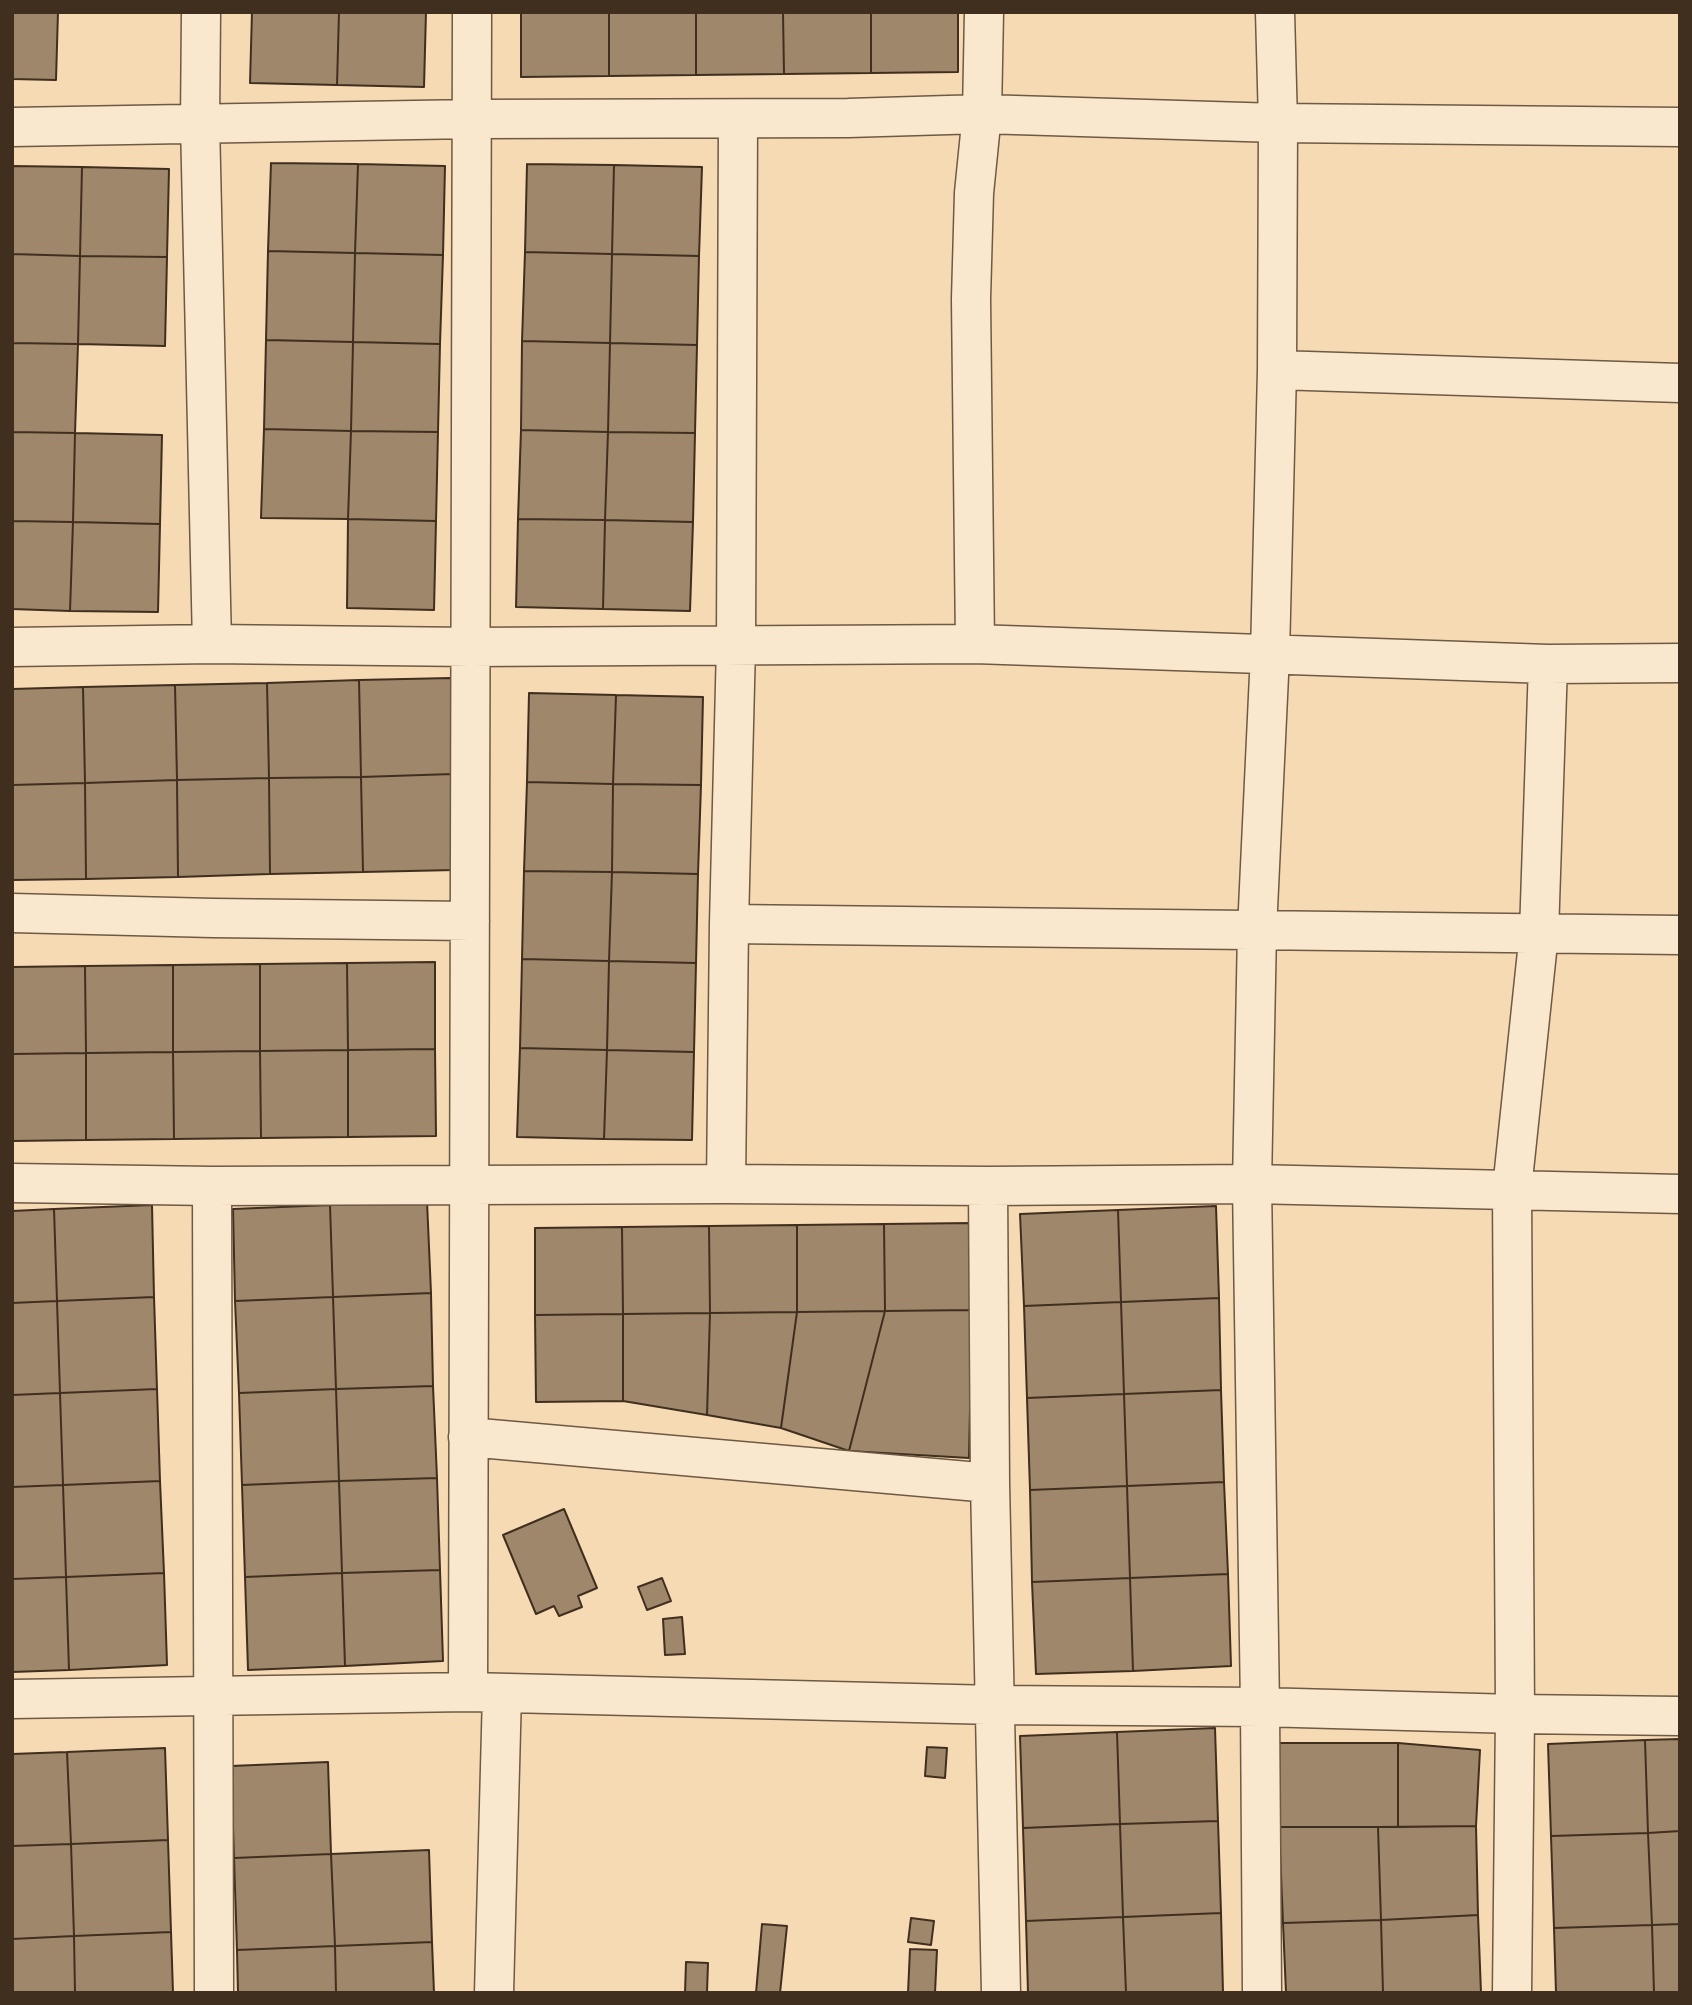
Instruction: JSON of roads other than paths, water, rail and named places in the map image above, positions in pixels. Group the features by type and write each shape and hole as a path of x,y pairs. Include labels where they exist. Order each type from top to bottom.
{"street":[{"path":"201,12 200,123 212,645"},
{"path":"472,12 468,1437 485,1692 494,1993"},
{"path":"975,644 971,299 974,193 982,114 984,12"},
{"path":"1262,1993 1252,1184 1256,930 1269,654 1277,370 1278,123 1275,12"},
{"path":"12,127 472,119 848,118 982,114 1278,123 1680,127"},
{"path":"726,1184 736,645 738,119"},
{"path":"1277,370 1680,383"},
{"path":"12,647 975,644 1548,664 1680,663"},
{"path":"1512,1993 1515,1714 1512,1189 1539,933 1548,664"},
{"path":"12,913 470,921"},
{"path":"729,924 1680,935"},
{"path":"12,1183 212,1186 1252,1184 1680,1194"},
{"path":"212,1186 214,1993"},
{"path":"988,1186 990,1483 1001,1993"},
{"path":"468,1437 990,1483"},
{"path":"12,1699 485,1692 995,1705 1260,1707 1680,1716"}]}
